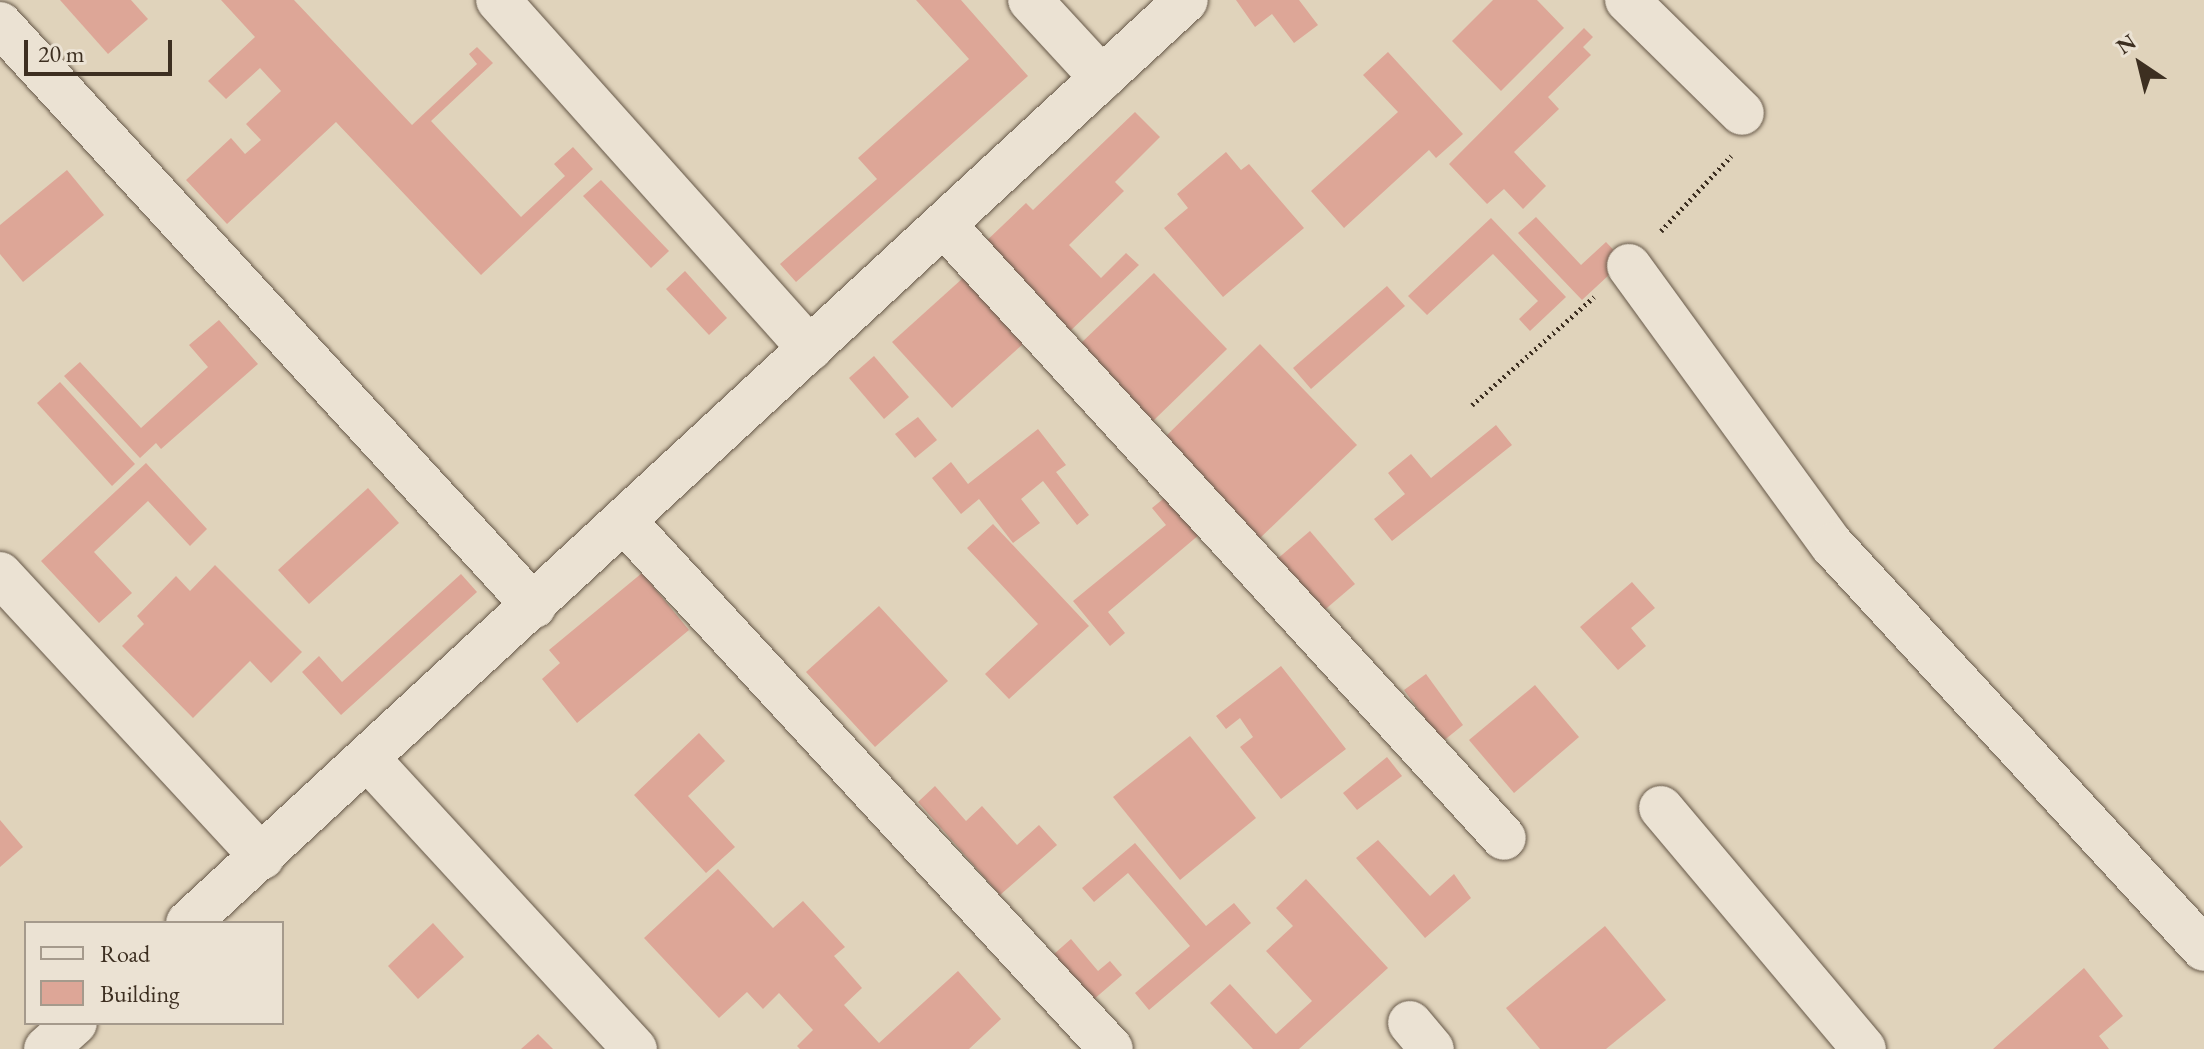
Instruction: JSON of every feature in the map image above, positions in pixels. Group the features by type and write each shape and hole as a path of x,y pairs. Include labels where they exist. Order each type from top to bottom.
{"street":[{"path":"498,0 810,349"},
{"path":"1030,0 1102,78"},
{"path":"190,921 369,760 1186,0"},
{"path":"1627,0 1742,113"},
{"path":"0,24 534,606"},
{"path":"944,225 1504,838"},
{"path":"1629,266 1832,545 2204,949"},
{"path":"624,521 1111,1049"},
{"path":"0,574 262,857"},
{"path":"369,760 635,1049"},
{"path":"1661,808 1864,1049"},
{"path":"46,1049 73,1025"}],"path":[{"path":"1472,405 1629,266 1757,128 1742,113"}],"building":[{"path":"60,0 131,0 148,19 108,54"},
{"path":"221,0 294,0 412,125 477,64 469,54 477,47 493,63 431,121 521,217 565,176 554,164 573,147 593,169 481,275 336,122 227,224 186,180 231,138 245,154 261,140 246,124 281,91 260,68 226,99 208,81 255,37"},
{"path":"916,0 961,0 1028,76 796,282 780,264 877,179 858,158 969,59"},
{"path":"1236,0 1299,0 1318,25 1294,43 1272,14 1255,27"},
{"path":"1493,0 1537,0 1564,28 1501,91 1452,41"},
{"path":"1584,28 1593,37 1583,47 1591,55 1548,97 1559,109 1514,152 1546,186 1523,209 1504,189 1487,204 1449,164"},
{"path":"1388,52 1463,134 1436,158 1429,150 1344,228 1311,191 1398,112 1363,75"},
{"path":"1135,112 1160,137 1115,182 1124,191 1069,245 1101,278 1126,253 1139,265 1066,335 980,247 1026,203 1033,210"},
{"path":"1226,152 1241,170 1249,164 1304,228 1223,297 1164,228 1188,208 1177,194"},
{"path":"67,170 104,215 23,282 0,254 0,225"},
{"path":"601,180 669,251 651,268 583,196"},
{"path":"1536,217 1581,265 1606,242 1624,261 1582,300 1518,233"},
{"path":"1491,218 1566,297 1530,331 1519,319 1538,301 1493,254 1427,315 1408,296"},
{"path":"685,271 727,318 709,335 666,289"},
{"path":"1154,273 1227,349 1153,421 1079,345"},
{"path":"963,278 1023,344 952,408 892,342"},
{"path":"1387,286 1405,306 1311,389 1293,368"},
{"path":"219,320 258,364 161,449 156,443 140,458 64,376 80,362 141,428 208,367 189,345"},
{"path":"1260,344 1357,445 1259,539 1163,439"},
{"path":"874,356 909,397 884,419 849,378"},
{"path":"60,382 135,464 112,486 37,403"},
{"path":"918,417 937,440 915,458 895,434"},
{"path":"1496,425 1512,445 1392,541 1374,519 1405,494 1388,473 1411,454 1431,478"},
{"path":"1038,429 1066,465 1056,472 1089,515 1077,525 1043,481 1021,499 1040,523 1013,543 979,499 961,514 932,478 951,462 968,484"},
{"path":"146,463 207,529 190,546 148,501 94,552 132,593 99,623 41,561"},
{"path":"368,488 399,523 309,604 278,570"},
{"path":"1168,495 1200,534 1108,612 1125,633 1110,646 1073,601 1166,525 1152,508"},
{"path":"993,524 1089,626 1009,699 985,674 1038,624 967,548"},
{"path":"1310,531 1355,584 1321,613 1276,560"},
{"path":"215,565 302,652 271,683 250,661 193,718 122,646 144,624 137,616 176,576 190,591"},
{"path":"642,573 689,630 577,723 542,679 560,663 549,650"},
{"path":"461,574 477,592 341,715 302,672 319,656 342,682"},
{"path":"1632,582 1655,608 1631,628 1646,646 1618,670 1580,627"},
{"path":"879,606 948,681 875,747 806,672"},
{"path":"1281,666 1346,749 1281,799 1240,747 1253,737 1240,718 1226,729 1216,716"},
{"path":"1426,674 1463,725 1442,742 1404,690"},
{"path":"1535,685 1579,737 1514,793 1469,740"},
{"path":"699,733 725,761 688,796 735,847 706,873 634,795"},
{"path":"1190,736 1256,818 1180,880 1113,797"},
{"path":"1387,757 1402,776 1357,810 1343,793"},
{"path":"935,786 966,821 982,806 1017,845 1039,825 1057,845 1000,895 918,802"},
{"path":"0,820 23,847 0,867"},
{"path":"1378,840 1430,896 1454,874 1471,898 1425,938 1356,858"},
{"path":"1135,843 1206,926 1234,903 1251,923 1149,1010 1135,993 1190,946 1128,873 1094,902 1082,888"},
{"path":"718,869 773,928 803,901 845,947 834,956 862,988 844,1005 879,1043 958,971 1001,1019 969,1049 800,1049 797,1046 813,1030 779,993 763,1009 747,992 719,1018 644,938"},
{"path":"1306,879 1388,968 1299,1049 1253,1049 1210,1003 1230,984 1276,1034 1312,1001 1266,951 1293,926 1276,908"},
{"path":"433,923 464,957 418,999 388,966"},
{"path":"1605,926 1666,1000 1606,1049 1540,1049 1506,1008"},
{"path":"1071,939 1098,971 1110,961 1122,975 1093,1000 1054,954"},
{"path":"2084,968 2123,1016 2099,1036 2109,1049 1993,1049"},
{"path":"538,1034 553,1049 521,1049"}]}
